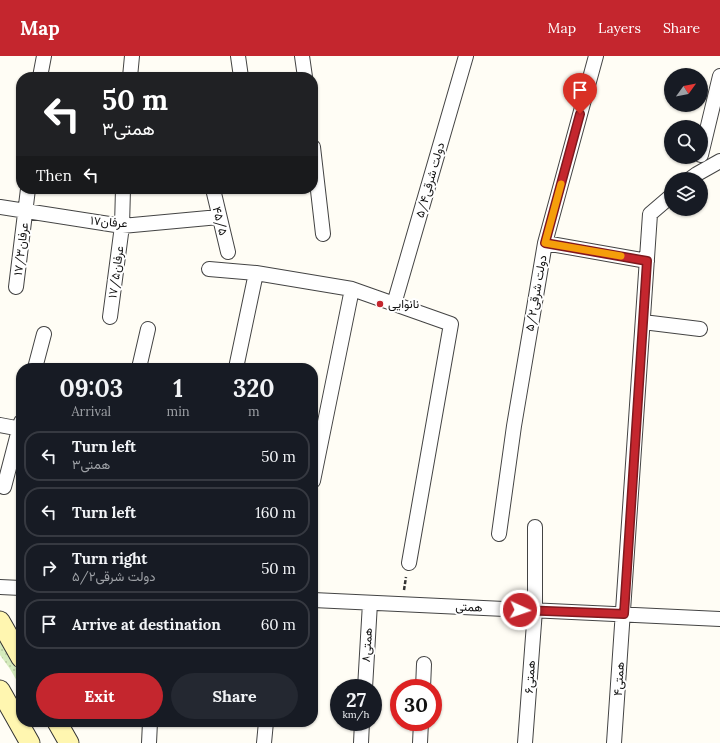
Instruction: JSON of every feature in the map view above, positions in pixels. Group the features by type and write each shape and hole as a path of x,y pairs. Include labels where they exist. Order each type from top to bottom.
{"street":[{"path":"41,72 44,56"},
{"path":"130,72 132,56"},
{"path":"238,56 240,72"},
{"path":"302,56 304,72"},
{"name":"۵/۴دولت شرقی","path":"394,304 466,56"},
{"name":"۵/۲دولت شرقی","path":"499,534 514,426 545,243 596,56"},
{"path":"708,127 720,76"},
{"path":"700,172 720,160"},
{"path":"318,190 323,234"},
{"name":"۱۷/۳عرفان","path":"16,287 27,194"},
{"name":"۱۷/۵عرفان","path":"110,318 122,226 123,194"},
{"name":"۴۵/۵","path":"214,194 228,252"},
{"name":"۴همتی","path":"614,743 624,614 650,214 664,202"},
{"name":"۱۷عرفان","path":"0,207 122,226 219,217"},
{"path":"545,243 647,261"},
{"path":"209,269 256,273 352,289 451,324 408,563"},
{"path":"237,363 256,273"},
{"path":"318,456 352,289"},
{"path":"643,322 700,328"},
{"path":"140,363 148,329"},
{"path":"36,363 44,334"},
{"path":"0,426 16,427"},
{"path":"4,487 16,442"},
{"name":"۶همتی","path":"525,743 535,610 535,527"},
{"path":"0,587 16,588"},
{"name":"همتی","path":"318,600 720,619"},
{"name":"همتی۸","path":"366,679 370,603"},
{"path":"0,621 16,649"},
{"path":"423,679 424,664"},
{"path":"0,690 16,718"},
{"path":"21,727 30,743"},
{"path":"149,743 150,727"},
{"path":"264,743 266,727"},
{"path":"361,743 362,731"},
{"path":"420,743 421,731"}],"path":[{"path":"402,604 408,563"}],"green space":[{"path":"0,641 16,668 16,679 10,669 0,655"}],"slow traffic":[{"path":"561,184 545,243 621,256"}],"place":[{"name":"نانوایی","path":"380,304"}],"route":[{"path":"520,610 624,614 647,261 545,243 580,114"}]}
